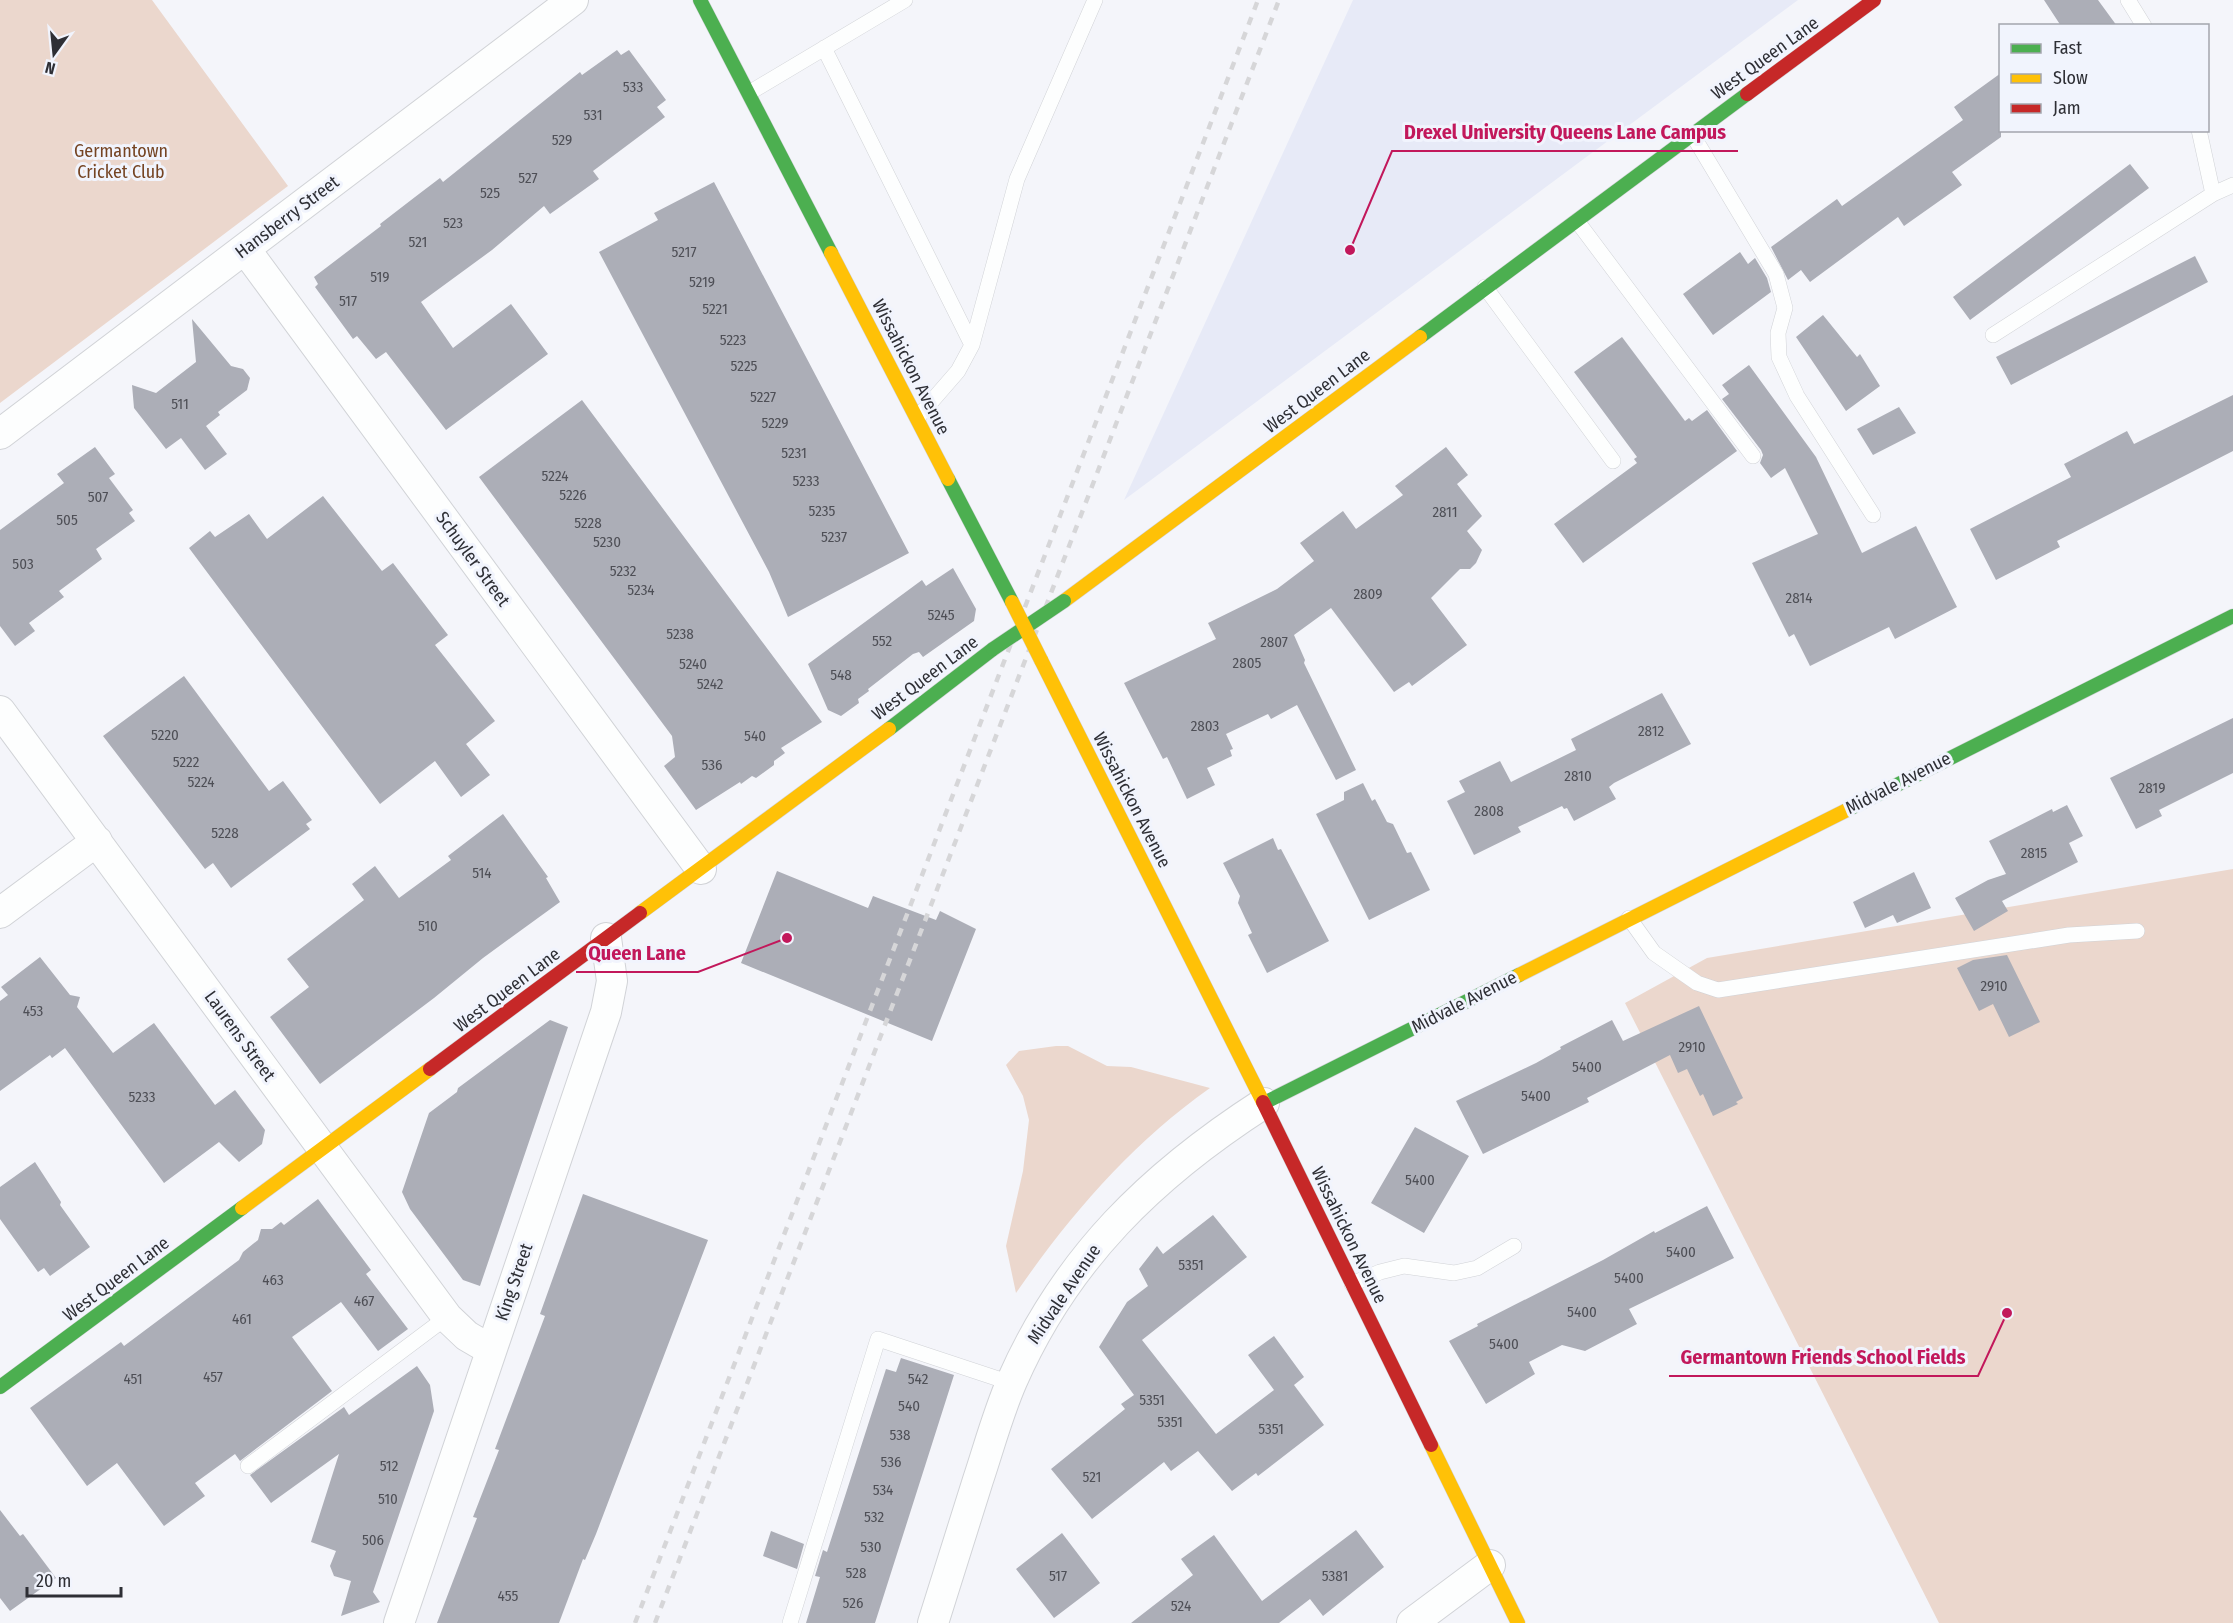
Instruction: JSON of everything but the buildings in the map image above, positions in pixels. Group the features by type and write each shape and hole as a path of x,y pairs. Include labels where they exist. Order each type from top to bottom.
{"street":[{"name":"Hansberry Street","path":"0,434 573,0"},
{"name":"Wissahickon Avenue","path":"700,0 1025,627 1264,1103 1518,1623"},
{"name":"West Queen Lane","path":"0,1387 701,869 993,649 1064,601 1874,0"},
{"name":"Schuyler Street","path":"245,249 701,869"},
{"name":"Midvale Avenue","path":"933,1623 1011,1383 1037,1331 1061,1292 1113,1224 1186,1157 1264,1103 2233,616"},
{"name":"Laurens Street","path":"0,711 447,1317 466,1336 491,1350"},
{"path":"0,913 97,842"},
{"name":"King Street","path":"399,1623 606,1012 612,981 606,938"},
{"path":"1412,1623 1490,1565"}],"lane":[{"path":"749,93 905,0"},
{"path":"918,417 958,371 972,345 1017,179 1095,0"},
{"path":"2128,0 2143,24"},
{"path":"824,48 972,345"},
{"path":"2199,132 2214,194"},
{"path":"1692,134 1776,274 1785,308 1778,333 1779,357 1797,396 1873,515"},
{"path":"1993,335 2214,194 2233,185"},
{"path":"1577,221 1754,456"},
{"path":"1485,287 1613,461"},
{"path":"1629,918 1654,952 1697,982 1718,990 2069,935 2137,931"},
{"path":"1353,1284 1380,1272 1404,1266 1454,1273 1477,1268 1514,1246"},
{"path":"248,1466 447,1317"},
{"path":"790,1623 878,1339 1011,1383"}],"shaded area":[{"path":"1353,0 1798,0 1124,500"}],"green space":[{"name":"Germantown Cricket Club","path":"0,0 152,0 288,186 0,403"},
{"path":"2233,869 2233,1623 1939,1623 1625,1003 1707,958"},
{"path":"1068,1046 1107,1066 1131,1067 1210,1088 1154,1132 1104,1182 1058,1236 1016,1293 1006,1246 1023,1171 1029,1120 1023,1096 1006,1065 1019,1051"}],"railway":[{"path":"635,1623 1258,0"},
{"path":"655,1623 1279,0"}],"traffic: fast":[{"path":"700,0 831,253"},
{"path":"1420,337 1747,94"},
{"path":"948,479 1012,602"},
{"path":"993,649 1064,601"},
{"path":"1847,810 2233,616"},
{"path":"889,729 993,649"},
{"path":"1264,1103 1519,975"},
{"path":"0,1387 242,1208"}],"traffic: slow":[{"path":"831,253 948,479"},
{"path":"1064,601 1420,337"},
{"path":"1012,602 1041,660"},
{"path":"1041,660 1263,1102"},
{"path":"640,913 889,729"},
{"path":"1519,975 1847,810"},
{"path":"242,1208 430,1069"},
{"path":"1431,1445 1518,1623"}],"traffic: jam":[{"path":"1747,94 1874,0"},
{"path":"430,1069 640,913"},
{"path":"1263,1102 1431,1445"}],"place":[{"name":"Drexel University Queens Lane Campus","path":"1350,250"},
{"name":"Queen Lane","path":"787,938"},
{"name":"Germantown Friends School Fields","path":"2007,1313"}]}
